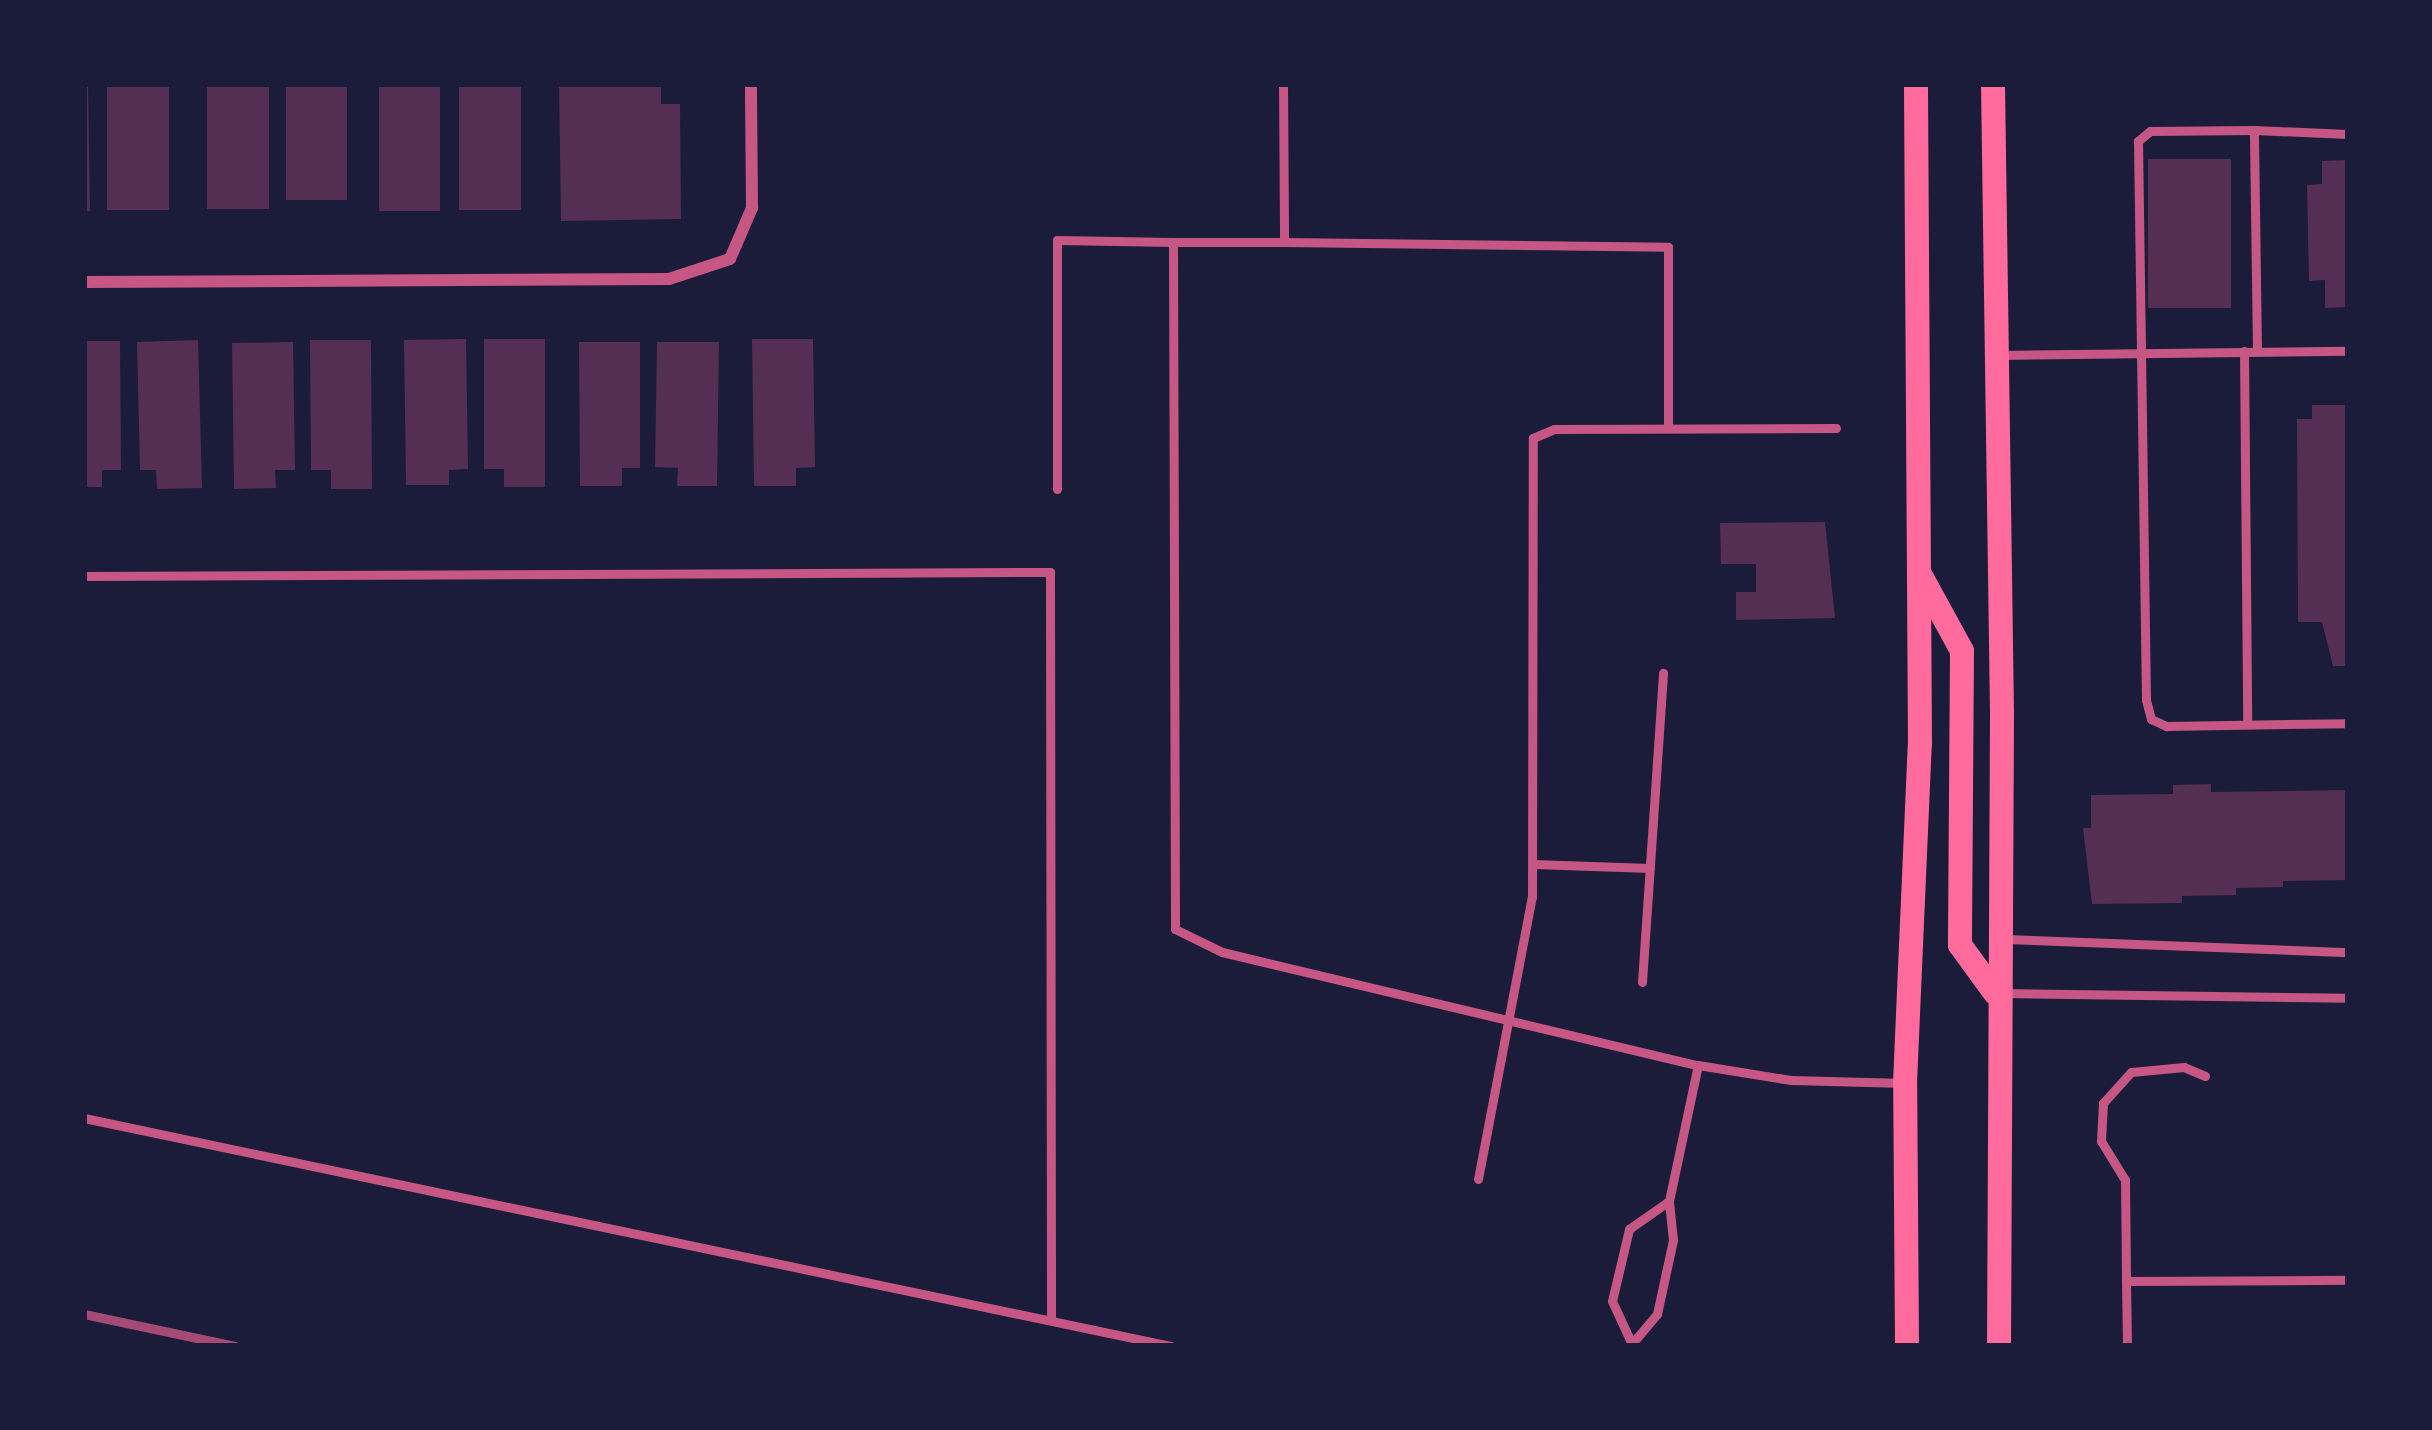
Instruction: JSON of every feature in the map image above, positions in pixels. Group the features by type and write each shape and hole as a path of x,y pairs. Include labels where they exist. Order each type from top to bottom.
{"main road":[{"path":"1907,1346 1905,1083 1921,576 1916,84"},
{"path":"1993,84 2002,714 1995,993 1999,1346"},
{"path":"1921,576 1962,651 1960,945 1995,993"}],"street":[{"path":"84,282 669,280 730,259 752,208 751,84"}],"lane":[{"path":"1282,84 1284,242"},
{"path":"2254,130 2257,351"},
{"path":"2348,134 2150,131 2138,141 2151,719 2166,726 2348,723"},
{"path":"1057,490 1057,240 1668,247 1668,427"},
{"path":"1173,242 1175,928 1222,952 1697,1065 1791,1080 1905,1083"},
{"path":"1995,355 2348,351"},
{"path":"2244,352 2247,724"},
{"path":"1478,1179 1512,1021 1532,864 1533,439 1554,430 1836,428"},
{"path":"84,576 1050,572 1051,1319"},
{"path":"1642,982 1663,673"},
{"path":"1532,864 1650,868"},
{"path":"1996,939 2348,952"},
{"path":"1995,993 2348,998"},
{"path":"1669,1201 1629,1228 1612,1301 1631,1344 1657,1314 1673,1240 1669,1201 1697,1065"},
{"path":"2127,1346 2125,1180 2101,1141 2103,1103 2114,1083 2152,1068 2205,1076"},
{"path":"84,1118 1171,1346"},
{"path":"2126,1281 2348,1280"}],"building":[{"path":"84,84 88,84 90,211 84,211"},
{"path":"107,84 169,84 169,210 107,210"},
{"path":"207,84 269,84 269,209 207,209"},
{"path":"286,84 347,84 347,200 286,200"},
{"path":"379,84 440,84 440,211 379,211"},
{"path":"459,84 521,84 521,210 459,210"},
{"path":"559,84 661,84 661,104 680,104 681,219 561,221"},
{"path":"2148,159 2231,159 2231,308 2148,308"},
{"path":"2348,160 2348,307 2325,308 2325,280 2309,281 2307,185 2322,184 2322,161"},
{"path":"466,339 468,469 449,470 449,485 406,485 404,340"},
{"path":"484,339 545,339 545,487 504,487 504,469 484,469"},
{"path":"752,339 813,339 815,467 796,468 796,486 754,486"},
{"path":"198,340 202,488 157,489 156,470 140,470 137,342"},
{"path":"310,340 371,340 372,489 331,489 331,470 311,470"},
{"path":"84,341 120,341 121,470 102,470 102,487 84,487"},
{"path":"293,342 295,470 275,470 276,488 234,489 232,343"},
{"path":"579,342 640,342 640,468 622,468 622,486 580,486"},
{"path":"657,342 719,342 717,486 677,486 678,468 655,467"},
{"path":"2312,405 2348,405 2348,666 2333,666 2322,622 2298,622 2297,419 2312,419"},
{"path":"1825,522 1835,618 1736,620 1736,592 1756,592 1756,564 1721,564 1720,523"},
{"path":"2211,784 2211,792 2348,790 2348,880 2283,881 2283,887 2236,888 2236,895 2182,896 2182,903 2092,904 2083,828 2091,828 2091,795 2173,794 2173,785"}],"railway":[{"path":"84,1314 235,1346"}]}
